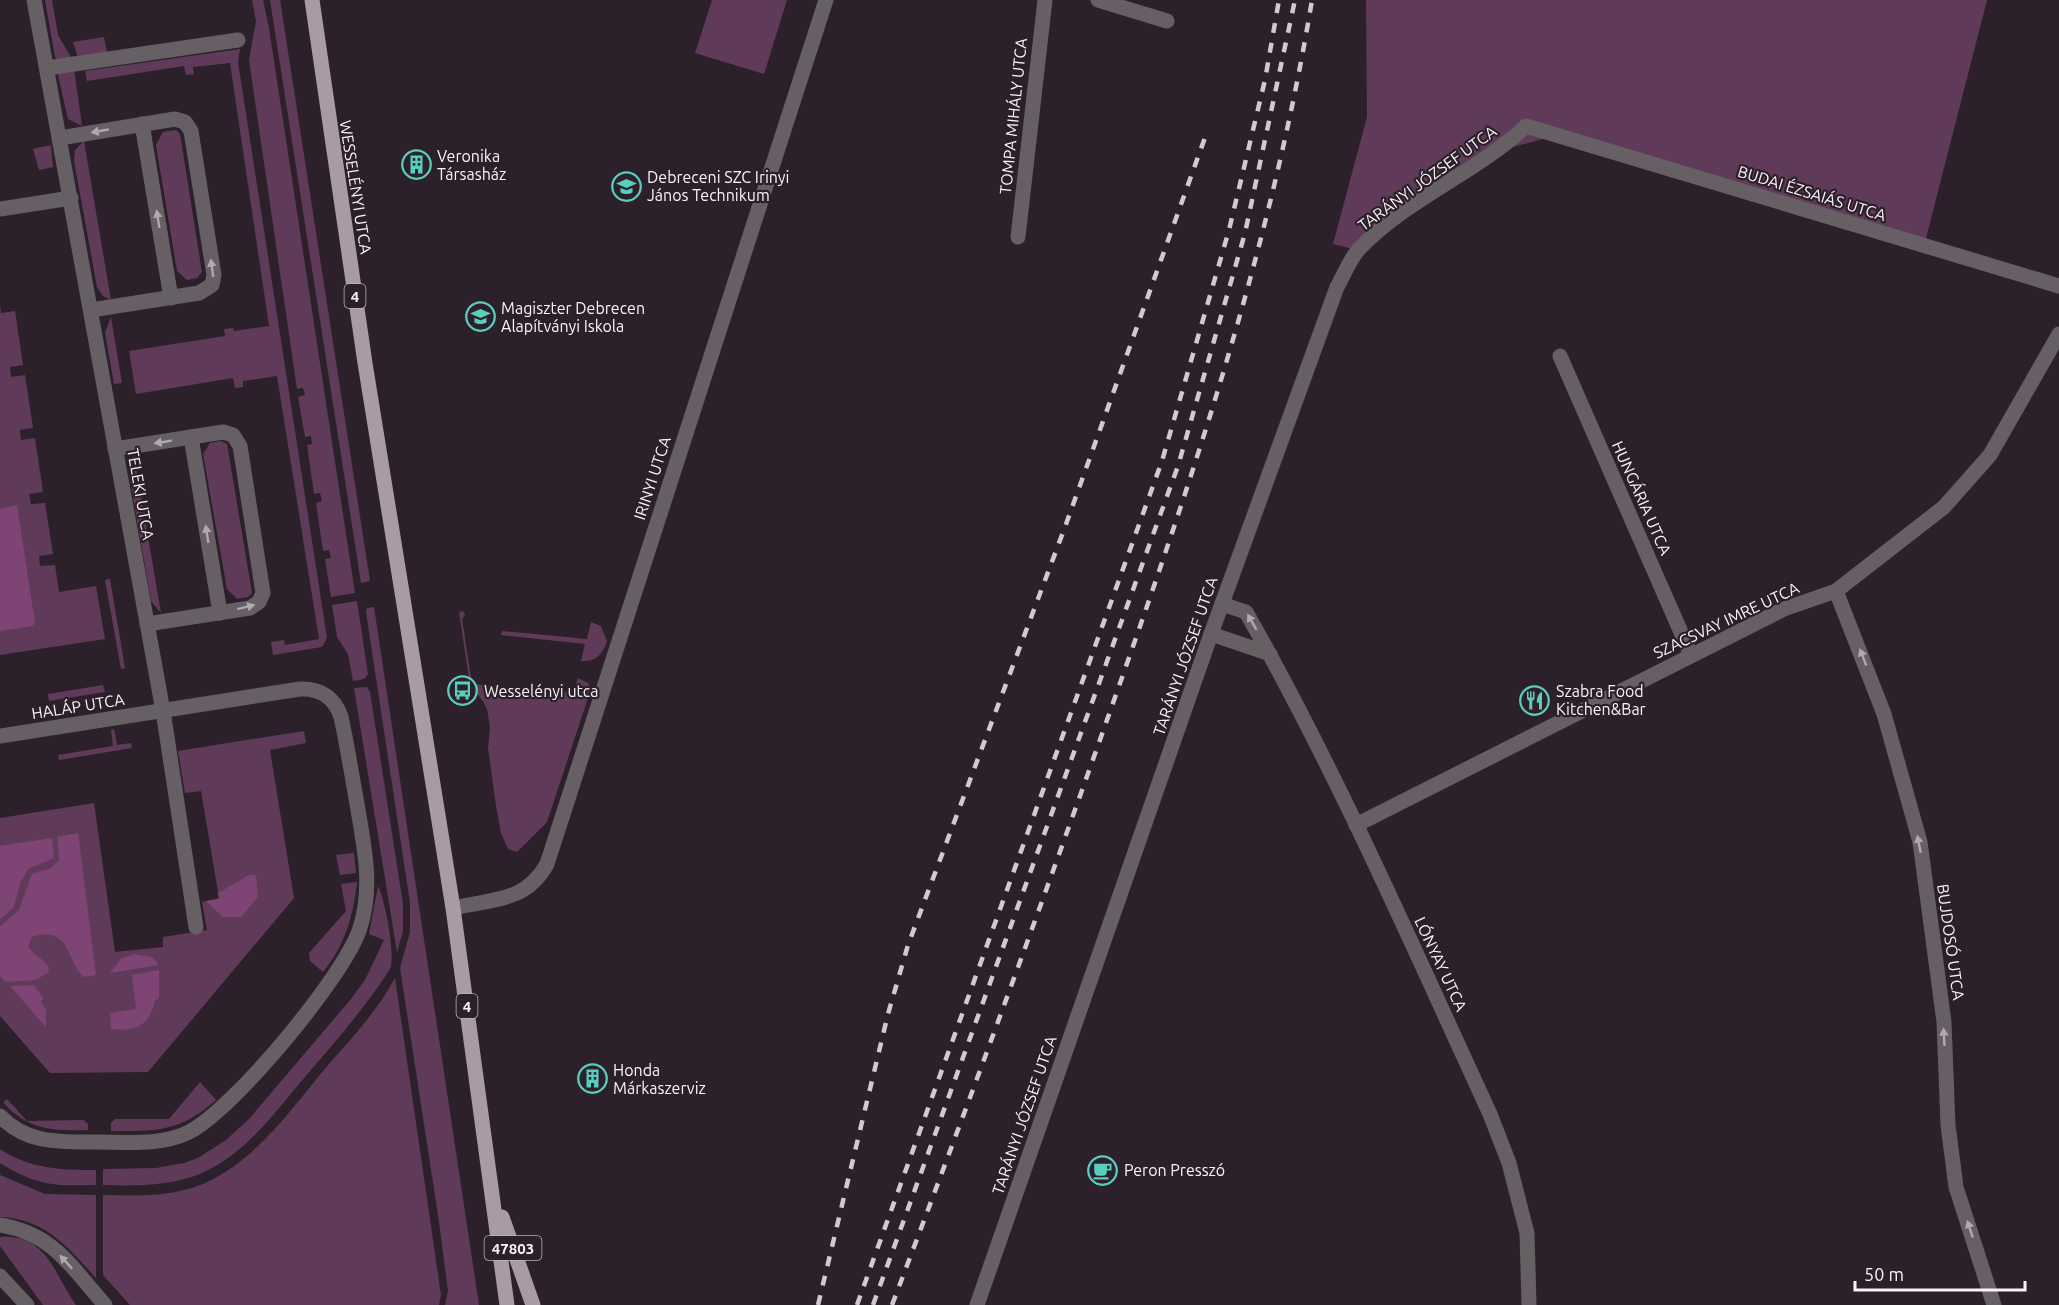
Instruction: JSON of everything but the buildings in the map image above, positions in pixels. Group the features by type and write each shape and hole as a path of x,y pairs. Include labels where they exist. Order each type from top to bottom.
{"main road":[{"name":"WESSELÉNYI UTCA","path":"312,0 365,363 453,908 507,1305"},
{"name":"47803","path":"492,1192 533,1305"}],"street":[{"name":"TELEKI UTCA","path":"34,0 163,711 196,927"},
{"name":"IRINYI UTCA","path":"453,908 524,892 536,882 547,864 826,0"},
{"name":"TOMPA MIHÁLY UTCA","path":"1018,237 1045,0"},
{"path":"1098,0 1167,21"},
{"path":"47,68 238,40"},
{"path":"60,138 180,120 188,126 192,137 214,278 211,287 204,292 91,310"},
{"path":"142,124 171,298"},
{"name":"TARÁNYI JÓZSEF UTCA","path":"977,1305 1222,604 1337,287 1358,250 1383,227 1501,150 1526,126 1554,136"},
{"name":"BUDAI ÉZSAIÁS UTCA","path":"1554,136 2059,286"},
{"path":"0,209 71,198"},
{"name":"SZACSVAY IMRE UTCA","path":"1356,825 1784,609 1836,591 1944,507 1990,455 2059,333"},
{"name":"HUNGÁRIA UTCA","path":"1560,356 1691,655"},
{"path":"115,449 223,432 233,435 239,444 263,592 255,605 147,624"},
{"path":"192,437 220,612"},
{"name":"BUJDOSÓ UTCA","path":"1836,591 1884,714 1920,842 1944,1022 1948,1125 1956,1187 1994,1305"},
{"name":"LÓNYAY UTCA","path":"1222,604 1246,612 1270,654 1356,825 1490,1114 1509,1163 1527,1233 1529,1305"},
{"path":"1212,634 1270,654"},
{"name":"HALÁP UTCA","path":"0,736 300,689 318,691 334,702 342,717 367,868 365,906 355,943 330,983 237,1094 215,1116 186,1134 159,1141 53,1142 23,1133 0,1116"},
{"path":"0,1225 25,1231 44,1240 105,1305"},
{"path":"0,1276 27,1305"}],"shaded area":[{"path":"45,0 52,0 58,35 72,59 57,60 55,57"},
{"path":"252,0 263,0 269,28 355,593 331,597 325,559 331,558 329,550 323,551 316,503 322,501 320,493 314,494 307,445 312,444 311,436 305,437 298,397 305,395 303,388 297,389 249,60 256,21"},
{"path":"270,0 280,0 370,581 361,583"},
{"path":"712,0 787,0 764,74 695,53"},
{"path":"1366,0 1987,0 1924,246 1554,136 1501,150 1358,250 1333,244 1367,117"},
{"path":"104,37 107,53 78,58 73,42"},
{"path":"240,49 238,62 327,638 322,647 273,655 271,642 284,640 285,645 319,639 277,376 243,381 243,387 235,388 233,378 136,394 129,351 225,336 224,329 233,328 234,331 269,326 230,63 193,67 194,74 186,75 184,66 87,81 85,71"},
{"path":"74,69 82,126 68,119 58,75 61,71"},
{"path":"176,130 180,134 202,272 197,278 187,280 177,271 156,145 163,132"},
{"path":"84,141 111,300 103,296 97,287 74,161 75,150"},
{"path":"51,145 53,167 39,170 33,149"},
{"path":"0,305 1,313 15,311 23,365 10,367 11,377 25,375 33,428 20,430 21,440 35,438 43,492 29,494 31,504 45,503 53,554 39,556 40,566 55,565 59,592 96,586 105,639 0,655"},
{"path":"111,317 122,383 114,384 105,333"},
{"path":"221,441 227,444 252,593 248,597 237,599 227,589 203,454 210,443"},
{"path":"134,455 161,613 151,601 129,474 129,462"},
{"path":"17,505 35,623 32,626 0,631 0,509"},
{"path":"110,579 125,668 121,669 105,580"},
{"path":"357,601 368,674 364,679 353,681 348,654 337,637 332,605"},
{"path":"374,607 479,1305 445,1305 448,1291 438,1215 400,968 410,932 410,903 366,612 367,608"},
{"path":"463,611 465,615 462,619 472,684 573,693 578,678 588,683 591,689 547,822 517,852 508,849 501,833 488,748 490,727 487,709 470,685 459,612"},
{"path":"591,622 601,626 607,641 598,656 586,661 581,661 585,644 501,635 502,631 587,639"},
{"path":"103,685 105,692 49,701 48,694"},
{"path":"367,687 370,692 403,904 403,931 397,952 354,688"},
{"path":"114,729 117,745 131,743 132,748 59,760 58,755 113,746 111,730"},
{"path":"304,731 306,743 270,750 294,898 148,1072 50,1073 0,1016 0,818 94,803 115,952 163,947 163,937 207,930 202,902 219,898 201,791 185,793 178,751"},
{"path":"78,833 96,975 84,977 61,940 45,935 32,937 28,946 47,965 48,973 35,980 6,982 0,976 0,927 19,910 32,874 51,868 59,860 57,837"},
{"path":"52,838 54,858 28,869 20,883 14,907 0,920 0,846"},
{"path":"354,853 356,873 340,875 336,855"},
{"path":"251,874 256,876 258,897 241,917 223,917 206,901 219,899 218,893"},
{"path":"357,882 347,930 331,962 323,972 310,961 309,953 346,911 341,884"},
{"path":"378,886 389,927 392,952 390,969 349,1024 271,1118 233,1155 202,1173 154,1184 103,1185 103,1169 156,1168 184,1163 198,1158 226,1140 249,1119 365,980 384,940 369,934"},
{"path":"134,954 152,957 159,965 110,973 121,959"},
{"path":"159,970 159,998 155,1001 145,1021 135,1028 111,1029 110,1013 136,1009 132,975"},
{"path":"395,978 441,1295 439,1305 130,1305 103,1275 103,1195 141,1195 179,1191 203,1184 240,1161 257,1147 286,1116 364,1023"},
{"path":"34,985 43,998 41,1002 46,1010 46,1027 10,986"},
{"path":"200,1082 216,1100 191,1118 168,1128 111,1131 111,1123 115,1119 169,1119"},
{"path":"7,1099 27,1121 21,1118 3,1102"},
{"path":"84,1120 88,1124 88,1130 64,1130 41,1127 27,1121"},
{"path":"0,1149 23,1161 46,1167 96,1170 96,1185 57,1185 25,1176 0,1163"},
{"path":"0,1175 45,1194 96,1195 96,1278 54,1236 30,1223 0,1217"},
{"path":"0,1237 29,1242 39,1249 48,1259 76,1305 43,1305 0,1246"}],"railway":[{"path":"857,1305 1162,461 1229,230 1265,80 1279,0"},
{"path":"873,1305 1178,466 1245,233 1295,0"},
{"path":"892,1305 1059,854 1173,530 1253,268 1276,179 1312,0"},
{"path":"818,1305 888,1014 908,945 1065,527 1207,132"}],"place":[{"name":"Veronika Társasház","path":"416,165"},
{"name":"Debreceni SZC Irinyi János Technikum","path":"626,186"},
{"name":"Magiszter Debrecen Alapítványi Iskola","path":"480,317"},
{"name":"Wesselényi utca","path":"463,691"},
{"name":"Szabra Food Kitchen&Bar","path":"1535,700"},
{"name":"Honda Márkaszerviz","path":"592,1079"},
{"name":"Peron Presszó","path":"1103,1170"}]}
